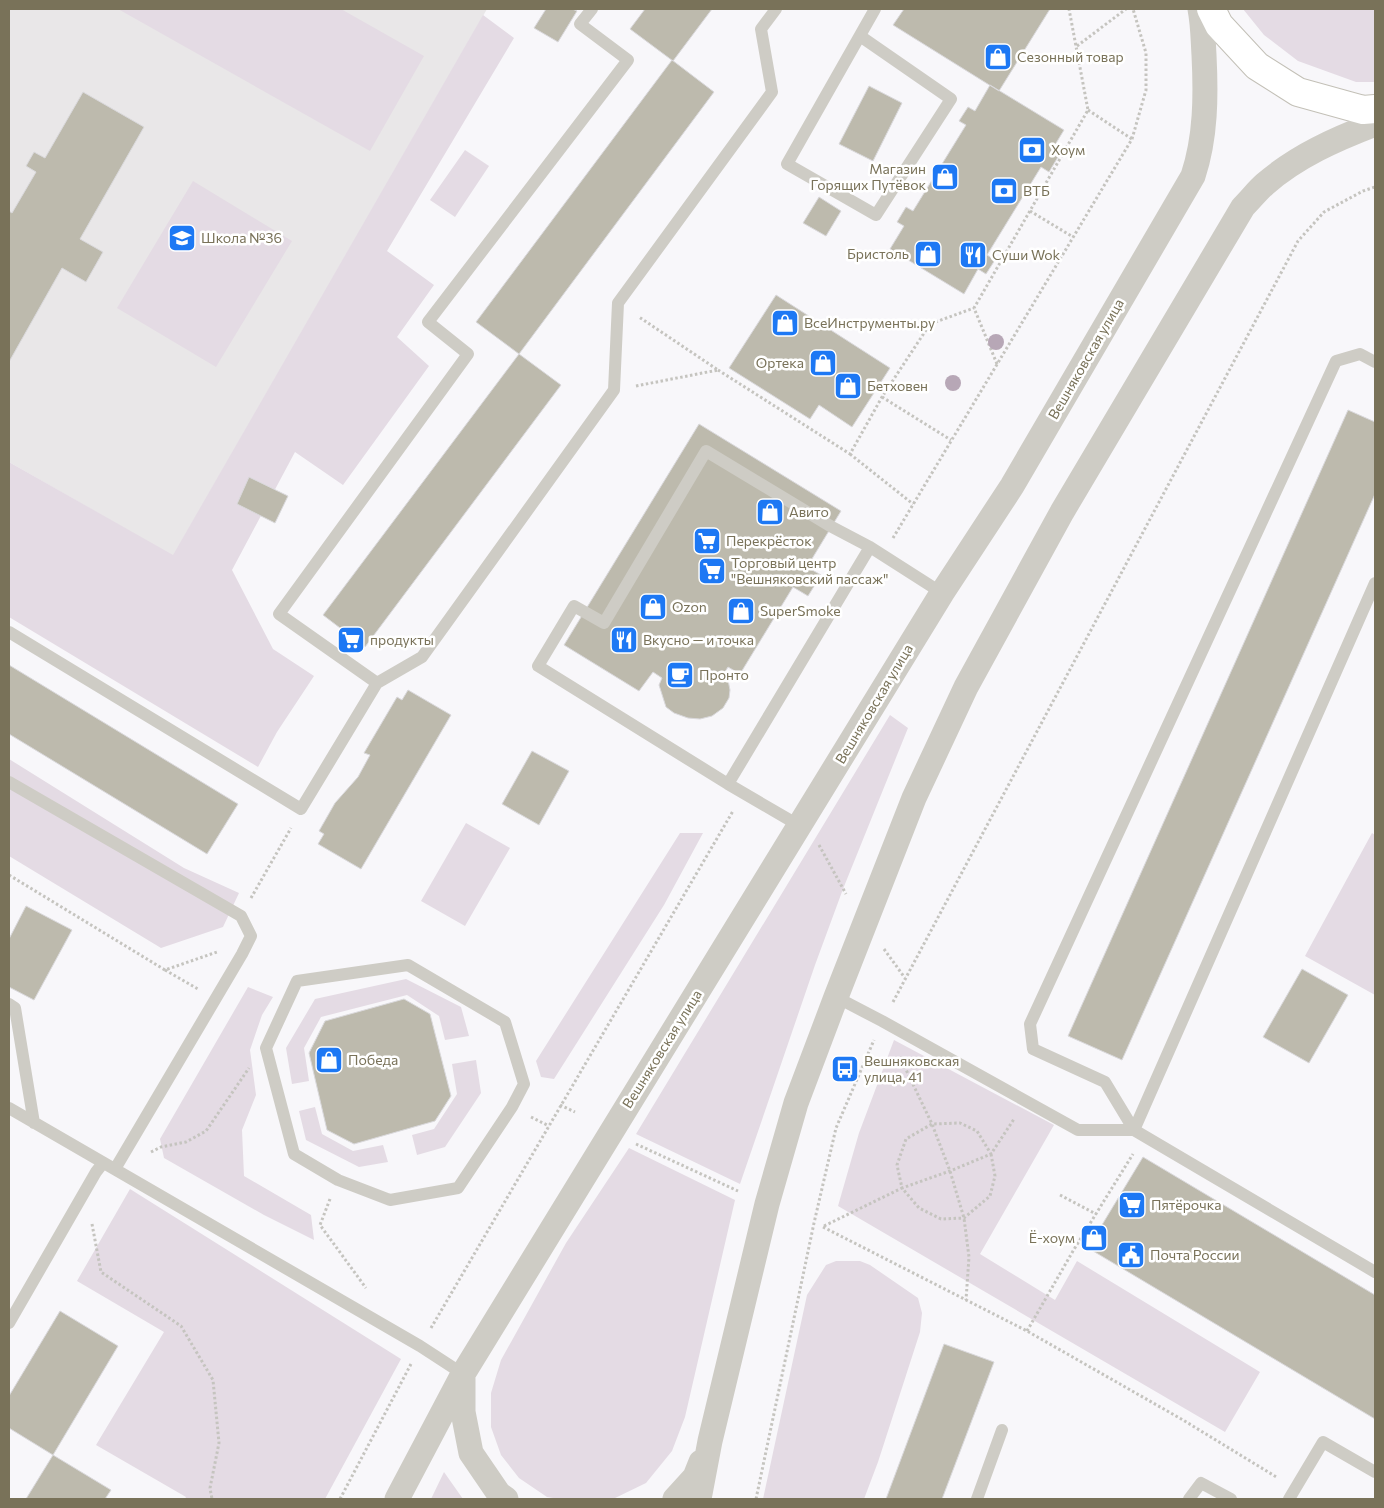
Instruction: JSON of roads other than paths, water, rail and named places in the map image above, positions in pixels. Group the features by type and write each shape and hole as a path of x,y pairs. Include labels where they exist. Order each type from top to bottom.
{"main road":[{"path":"1211,9 1219,25 1257,66 1298,92 1363,110 1375,109"}],"street":[{"name":"Вешняковская улица","path":"398,1499 464,1374 807,832 942,593 1012,486 1193,176 1198,161 1204,127 1205,74 1200,9"},
{"path":"699,1499 710,1441 766,1204 796,1103 914,798 966,687 1062,512 1243,207 1265,184 1302,157 1375,124"},
{"path":"464,1374 463,1412 471,1453 499,1494 506,1499"},
{"path":"675,1499 695,1477 710,1441"}],"lane":[{"path":"377,683 279,614 468,354 428,322 628,60 580,24 592,9"},
{"path":"9,632 301,809 377,683 422,657 614,390 618,302 772,92 761,29 776,9"},
{"path":"860,36 951,99 876,215 787,164 875,9"},
{"path":"1375,362 1360,354 1336,361 1030,1024 1033,1049 1105,1082 1139,1132 1375,1272"},
{"path":"807,832 538,666 574,606 604,623 706,450 870,547 942,593"},
{"path":"728,784 870,547"},
{"path":"1139,1132 1375,583"},
{"path":"9,782 241,916 251,936 242,954 109,1166 86,1189 9,1323"},
{"path":"408,965 505,1022 524,1084 512,1107 458,1188 390,1200 338,1180 294,1154 266,1048 297,982 408,965"},
{"path":"836,997 1078,1130 1139,1132"},
{"path":"9,1004 14,1008 34,1123"},
{"path":"9,1108 420,1346 464,1374"},
{"path":"977,1499 1002,1430"},
{"path":"1292,1494 1323,1442 1375,1472"},
{"path":"1189,1499 1201,1483 1231,1499"}],"place":[{"name":"Сезонный товар","path":"998,57"},
{"name":"Хоум","path":"1032,150"},
{"name":"Магазин Горящих Путёвок","path":"945,177"},
{"name":"ВТБ","path":"1004,191"},
{"name":"Школа №36","path":"182,238"},
{"name":"Бристоль","path":"928,254"},
{"name":"Суши Wok","path":"973,255"},
{"name":"ВсеИнструменты.ру","path":"785,323"},
{"name":"Ортека","path":"823,363"},
{"name":"Бетховен","path":"848,386"},
{"name":"Авито","path":"770,512"},
{"name":"Перекрёсток","path":"707,541"},
{"name":"Торговый центр \"Вешняковский пассаж\"","path":"712,571"},
{"name":"Ozon","path":"653,607"},
{"name":"SuperSmoke","path":"741,611"},
{"name":"продукты","path":"351,640"},
{"name":"Вкусно — и точка","path":"624,640"},
{"name":"Пронто","path":"680,675"},
{"name":"Победа","path":"329,1060"},
{"name":"Вешняковская улица, 41","path":"845,1069"},
{"name":"Пятёрочка","path":"1132,1205"},
{"name":"Ё-хоум","path":"1094,1238"},
{"name":"Почта России","path":"1131,1255"}]}
